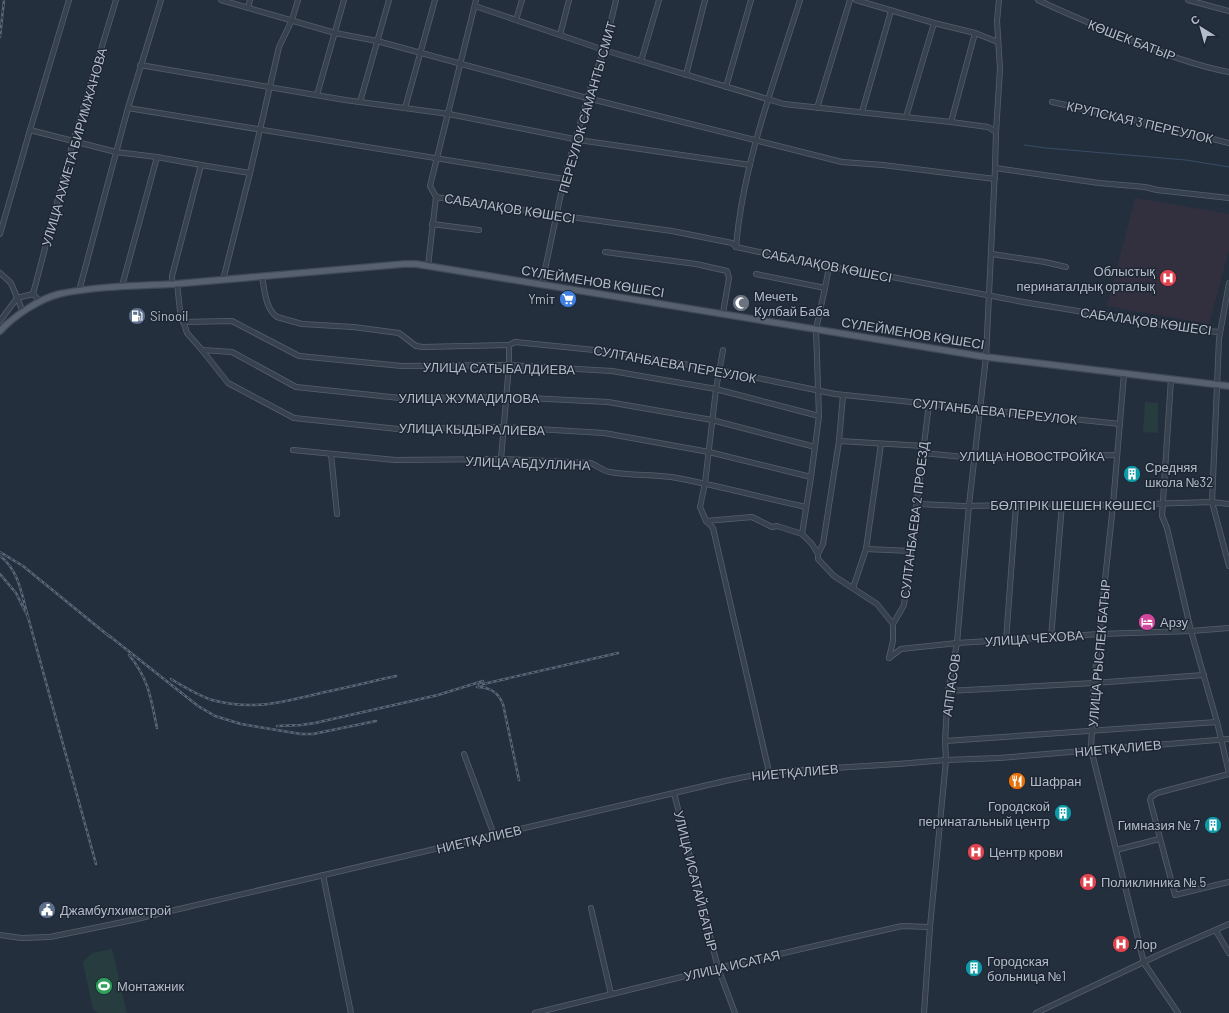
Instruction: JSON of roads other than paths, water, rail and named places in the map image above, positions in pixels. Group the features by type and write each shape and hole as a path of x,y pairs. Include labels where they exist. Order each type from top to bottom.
{"main road":[{"name":"СҮЛЕЙМЕНОВ КӨШЕСІ","path":"0,331 23,312 40,302 59,294 122,286 262,277 404,264 428,266 542,284 986,357 1229,386"}],"street":[{"path":"0,234 69,0"},
{"name":"УЛИЦА АХМЕТА БИРИМЖАНОВА","path":"34,294 74,142 116,0"},
{"path":"79,291 140,65 161,0"},
{"path":"221,0 335,33 377,41 420,54 588,98 842,162 883,165 995,179"},
{"path":"248,8 250,0"},
{"path":"223,280 250,173 279,47 292,20 298,0"},
{"path":"317,95 344,0"},
{"path":"360,102 389,0"},
{"path":"405,108 435,0"},
{"path":"428,266 436,197 430,186 476,0"},
{"path":"516,20 522,0"},
{"path":"560,35 570,0"},
{"name":"ПЕРЕУЛОК САМАНТЫ СМИТ","path":"542,284 564,179 604,50 616,0"},
{"path":"641,61 659,0"},
{"path":"686,75 705,0"},
{"path":"726,87 751,0"},
{"path":"736,247 742,207 756,141 800,0"},
{"path":"817,108 850,0"},
{"path":"856,0 934,23 975,33 998,42"},
{"name":"АППАСОВ","path":"924,1013 930,927 946,760 945,741 948,691 957,643 969,505 986,357 1000,69 997,21 999,0"},
{"name":"КӨШЕК БАТЫР","path":"1038,0 1078,19 1156,50 1204,67 1229,72"},
{"path":"1188,0 1229,11"},
{"path":"475,6 604,50 784,104 988,126 996,132"},
{"path":"862,112 891,11"},
{"path":"906,117 934,23"},
{"path":"951,122 975,33"},
{"path":"140,65 360,102 449,114 576,139 750,165"},
{"name":"КРУПСКАЯ 3 ПЕРЕУЛОК","path":"1052,102 1166,127 1229,143"},
{"path":"128,108 564,179"},
{"path":"30,130 116,152 157,157 250,173"},
{"path":"122,286 157,157"},
{"path":"201,165 172,276 187,333 202,350"},
{"path":"995,168 1099,183 1145,187 1157,190 1229,198"},
{"name":"САБАЛАҚОВ КӨШЕСІ","path":"436,197 672,231 732,243 736,247 829,267 866,272 988,295 1193,330 1220,332"},
{"path":"432,224 479,230"},
{"path":"605,252 696,264 727,271 729,278 723,313"},
{"path":"992,254 1045,262 1066,267"},
{"path":"802,534 819,416 816,329 829,267"},
{"path":"0,273 10,283 23,312"},
{"path":"756,274 825,288"},
{"name":"СУЛТАНБАЕВА ПЕРЕУЛОК","path":"262,277 268,305 274,314 285,320 302,324 353,327 399,333 416,346 509,345 515,342 614,352 719,370 819,392 1120,424"},
{"path":"1229,284 1220,332 1212,502 1228,554 1229,566"},
{"path":"0,321 17,298 34,294 40,302"},
{"name":"УЛИЦА САТЫБАЛДИЕВА","path":"183,322 232,321 299,356 402,366 509,365 612,371 716,389 819,416"},
{"path":"501,459 509,365 509,345"},
{"name":"УЛИЦА ЖУМАДИЛОВА","path":"202,350 232,352 296,387 400,398 506,397 608,402 712,420 815,447"},
{"name":"УЛИЦА КЫДЫРАЛИЕВА","path":"202,350 228,383 294,418 398,429 504,427 604,433 708,452 811,477"},
{"path":"723,350 716,389 705,483 700,506 706,521 713,528 769,772"},
{"name":"УЛИЦА РЫСПЕК БАТЫР","path":"1124,374 1113,505 1094,684 1091,749 1144,963 1178,1013"},
{"path":"1171,379 1162,516 1191,631 1222,739 1229,774 1157,793 1151,796 1150,800 1159,839 1175,894 1229,882"},
{"path":"818,554 824,544 839,441 843,395"},
{"name":"СУЛТАНБАЕВА 2 ПРОЕЗД","path":"893,624 904,605 929,404"},
{"path":"839,441 924,446"},
{"path":"853,588 866,548 881,444"},
{"name":"УЛИЦА АБДУЛЛИНА","path":"292,450 395,460 501,459 591,463 610,472 659,475 705,483 757,497 806,507"},
{"name":"УЛИЦА НОВОСТРОЙКА","path":"923,453 974,458 1117,455"},
{"path":"331,454 337,514"},
{"name":"БӨЛТІРІК ШЕШЕН КӨШЕСІ","path":"917,504 1113,505 1212,502 1229,504"},
{"path":"1051,638 1062,504"},
{"path":"1006,641 1016,505"},
{"path":"706,521 752,517 772,527 777,526 802,534 812,544 818,554 818,559 834,576 877,604 893,624 893,641 889,658 901,649 893,641"},
{"path":"866,548 911,551"},
{"name":"УЛИЦА ЧЕХОВА","path":"901,649 957,643 1229,628"},
{"path":"948,691 1094,684 1204,675"},
{"path":"945,741 1217,722"},
{"name":"НИЕТҚАЛИЕВ","path":"0,936 21,938 50,937 136,919 769,772 946,760 999,758 1091,749 1229,739"},
{"path":"464,754 494,836"},
{"name":"УЛИЦА ИСАТАЙ БАТЫР","path":"674,794 718,968 735,1013"},
{"path":"1116,850 1159,839"},
{"path":"323,875 351,1013"},
{"path":"591,908 611,994"},
{"path":"1036,1013 1165,952 1216,931 1229,924"},
{"name":"УЛИЦА ИСАТАЯ","path":"535,1013 718,968 902,926 930,927"},
{"path":"1216,931 1229,953"}],"waterway":[{"path":"1024,145 1186,160 1229,167"}],"railway":[{"path":"0,37 4,0"},
{"path":"0,552 23,566 110,637"},
{"path":"0,556 12,568 16,576 22,592 28,617 16,593 0,574"},
{"path":"28,617 96,864"},
{"path":"107,634 198,706 215,716 241,724 301,734 313,734 376,721"},
{"path":"479,685 618,653"},
{"path":"129,655 141,672 145,681 151,698 157,728"},
{"path":"171,679 212,700 241,705 255,705 282,702 396,676"},
{"path":"277,726 315,723 438,695 483,681"},
{"path":"477,687 490,689 499,696 503,704 519,780"}],"place":[{"name":"Облыстық перинаталдық орталық","path":"1168,278"},
{"name":"Ymiт","path":"568,299"},
{"name":"Мечеть Кулбай Баба","path":"741,303"},
{"name":"Sinooil","path":"137,316"},
{"name":"Средняя школа №32","path":"1132,474"},
{"name":"Арзу","path":"1147,622"},
{"name":"Шафран","path":"1017,781"},
{"name":"Городской перинатальный центр","path":"1063,813"},
{"name":"Гимназия № 7","path":"1213,825"},
{"name":"Центр крови","path":"976,852"},
{"name":"Поликлиника № 5","path":"1088,882"},
{"name":"Джамбулхимстрой","path":"47,910"},
{"name":"Лор","path":"1121,944"},
{"name":"Городская больница №1","path":"974,968"},
{"name":"Монтажник","path":"104,986"}]}
